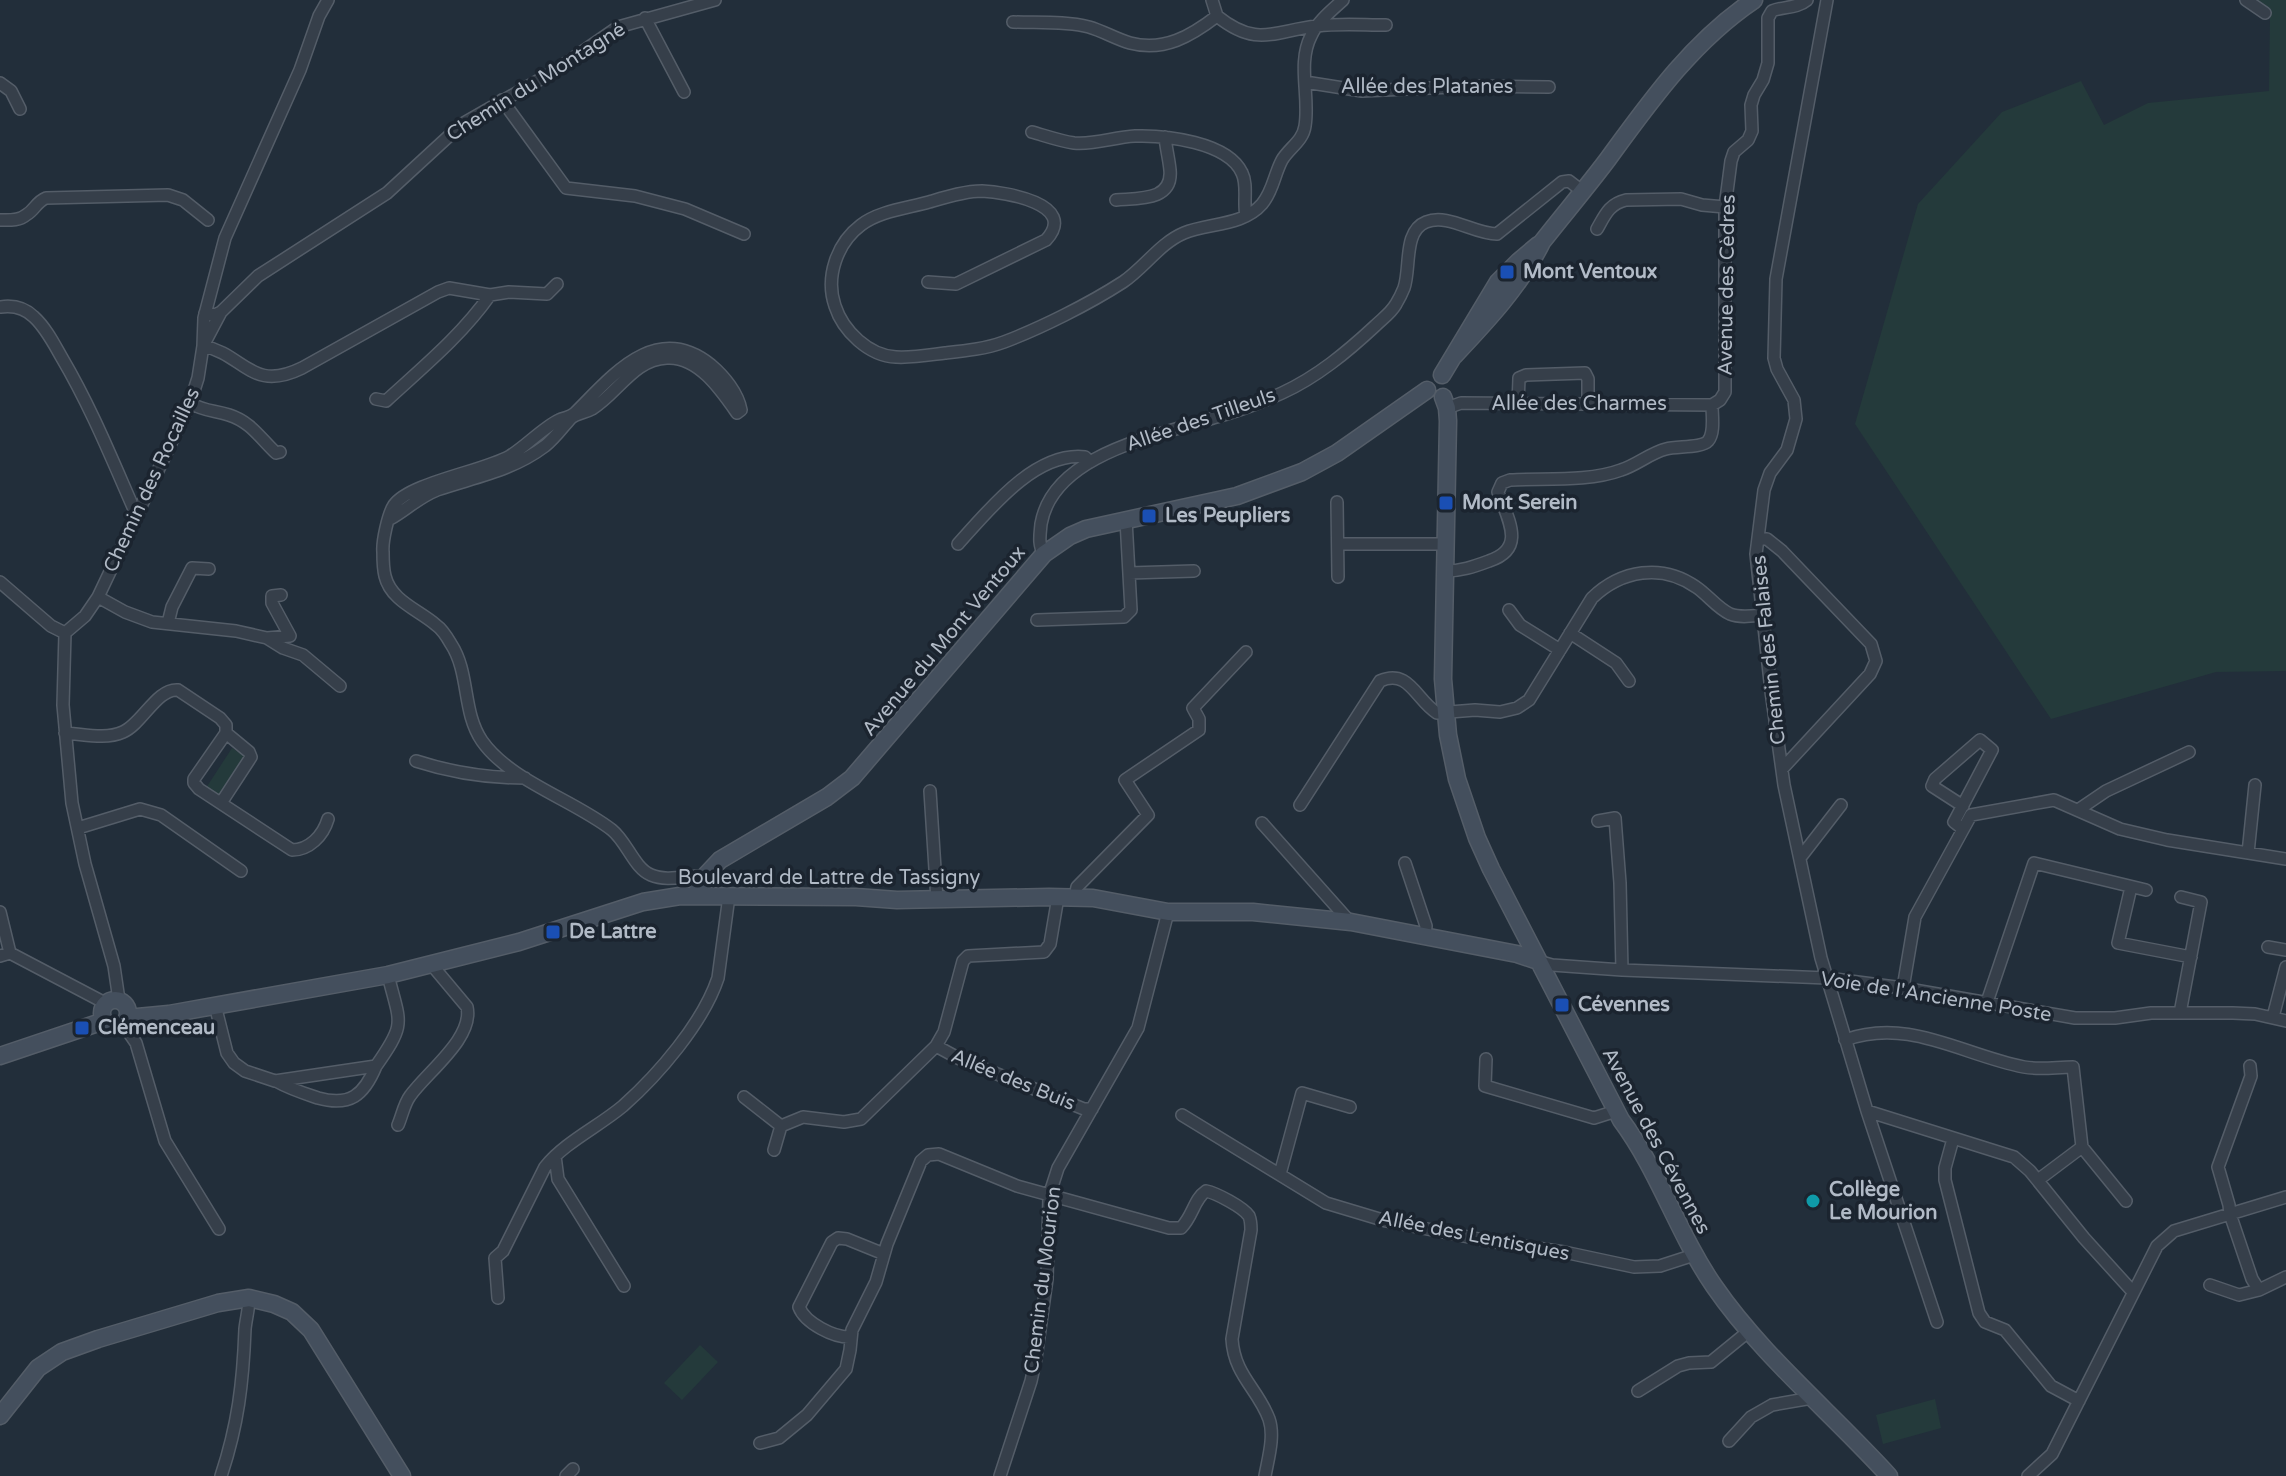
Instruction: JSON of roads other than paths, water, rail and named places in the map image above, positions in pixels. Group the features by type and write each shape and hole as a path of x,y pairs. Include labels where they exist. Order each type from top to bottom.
{"street":[{"name":"Chemin des Rocailles","path":"65,633 85,616 98,597 190,403 198,378 205,313 232,219 300,70 319,16 328,0"},
{"name":"Chemin du Montagné","path":"203,346 221,312 258,276 387,193 462,124 553,72 618,27 713,0"},
{"path":"1212,0 1217,16 1233,29 1258,36 1318,26 1386,25"},
{"path":"928,282 956,284 1046,240 1053,229 1049,212 1033,200 987,191 941,199 862,223 849,237 832,269 835,306 850,332 862,344 893,357 979,349 1003,343 1110,289 1183,233 1253,213 1265,199 1281,163 1304,131 1305,57 1311,36 1343,0"},
{"path":"1582,191 1690,54 1722,23 1754,0"},
{"name":"Avenue des Cèdres","path":"1445,571 1462,571 1504,556 1511,546 1509,521 1498,492 1502,483 1510,480 1597,476 1621,470 1662,450 1702,446 1709,441 1712,434 1712,405 1725,392 1725,207 1731,161 1734,152 1748,140 1752,131 1751,105 1768,63 1768,18 1772,11 1796,7 1807,0"},
{"name":"Chemin des Falaises","path":"1827,0 1776,279 1774,358 1794,400 1796,419 1787,450 1770,473 1764,490 1757,574 1791,825 1827,978 1867,1111 1937,1322"},
{"path":"2246,0 2265,13"},
{"path":"1013,22 1088,27 1130,43 1153,45 1178,42 1217,16"},
{"path":"645,18 684,92"},
{"name":"Allée des Platanes","path":"1305,82 1362,91 1549,87"},
{"path":"0,83 11,91 20,109"},
{"path":"502,100 566,188 660,202 744,234"},
{"path":"1032,132 1073,143 1103,142 1134,136 1165,137 1196,143 1221,153 1234,162 1243,175 1246,216"},
{"path":"1116,200 1163,193 1169,186 1165,137"},
{"name":"Allée des Tilleuls","path":"1044,554 1040,539 1048,505 1062,485 1090,462 1142,438 1215,418 1282,393 1335,360 1394,308 1404,289 1411,242 1421,224 1435,219 1497,234 1562,182 1569,181 1582,191"},
{"name":"Avenue des Cévennes","path":"1582,191 1542,242 1516,284 1454,356 1442,375 1448,380 1450,388 1439,398 1445,544 1445,712 1454,769 1466,809 1491,869 1694,1255 1749,1331 1889,1476"},
{"path":"0,220 26,216 38,201 46,198 156,194 176,196 208,220"},
{"path":"1597,229 1606,211 1626,200 1681,199 1725,207"},
{"path":"203,346 222,352 260,374 279,376 302,368 449,288 490,295 509,292 547,294 557,284"},
{"path":"376,399 386,401 472,320 490,295"},
{"path":"0,307 18,306 35,318 49,336 86,400 137,516"},
{"path":"205,313 215,315 221,312"},
{"path":"664,348 685,350 709,363 735,394 741,410 737,413 721,389 697,369 683,360 667,358 638,368 608,398 590,410 572,416 625,366 640,355 664,348"},
{"path":"1518,405 1519,378 1526,375 1585,373 1588,379 1588,405"},
{"name":"Allée des Charmes","path":"1439,398 1457,404 1712,405"},
{"name":"Avenue du Mont Ventoux","path":"695,896 705,876 727,855 827,797 852,778 1044,554 1070,536 1086,529 1237,496 1302,472 1439,398"},
{"path":"190,403 203,410 229,415 254,428 267,445 276,453 280,452"},
{"name":"Boulevard de Lattre de Tassigny","path":"572,416 544,446 521,461 490,475 434,491 390,519 382,543 385,578 395,595 438,626 453,646 471,718 481,740 496,757 611,829 628,848 639,867 651,875 665,878 705,876"},
{"name":"Allée des Tilleuls","path":"958,544 993,506 1031,473 1070,458 1085,457 1090,462"},
{"path":"1337,502 1338,577"},
{"path":"1037,620 1124,617 1131,610 1126,520"},
{"path":"1758,539 1767,539 1782,551 1871,644 1876,661 1870,674 1782,769"},
{"path":"1338,544 1445,544"},
{"path":"168,623 172,607 192,568 209,569"},
{"path":"1129,573 1194,571"},
{"path":"1300,805 1380,681 1390,676 1402,678 1434,712 1500,712 1517,708 1529,700 1543,681 1592,598 1625,576 1649,571 1667,573 1685,579 1733,616 1762,615"},
{"path":"0,582 51,626 65,633 63,705 72,803 111,954 112,1002 102,1012 104,1021"},
{"path":"98,597 152,622 236,631 267,638 290,636 272,603 272,596 281,595"},
{"path":"1509,610 1520,625 1560,650"},
{"path":"1570,633 1616,663 1629,681"},
{"path":"267,638 303,655 340,686"},
{"path":"781,1126 803,1117 844,1122 861,1119 936,1046 944,1032 963,961 968,956 1044,952 1050,944 1067,897 1148,815 1125,780 1199,730 1199,719 1193,708 1246,652"},
{"path":"65,733 103,737 127,730 166,692 174,689 226,725 226,733 194,779 195,786 292,850 301,850 310,845 325,828 328,819"},
{"path":"221,803 251,757 226,733"},
{"path":"1963,806 1932,786 1935,779 1980,740 1992,750 1963,806 1954,822 1963,829"},
{"path":"2078,810 2106,791 2189,752"},
{"name":"Boulevard de Lattre de Tassigny","path":"416,761 455,773 526,778"},
{"path":"2248,853 2255,785"},
{"path":"930,791 937,900"},
{"path":"1903,988 1915,917 1971,815 2054,800 2120,829 2167,840 2286,859"},
{"path":"1800,858 1841,805"},
{"path":"78,828 140,809 161,815 241,871"},
{"path":"1598,821 1615,818 1622,970"},
{"path":"1262,823 1351,922"},
{"path":"1405,863 1426,926 1425,936"},
{"path":"1987,1002 2034,863 2146,890"},
{"path":"2131,887 2118,943 2191,957"},
{"name":"Boulevard de Lattre de Tassigny","path":"125,1021 388,975 530,939 643,902 695,896 937,900 1067,897 1106,900 1168,912 1253,912 1351,922 1517,954 1538,961"},
{"path":"498,1298 495,1258 503,1251 545,1167 555,1156 623,1106 660,1068 691,1028 714,990 729,896"},
{"path":"2180,1013 2201,902 2181,897"},
{"path":"0,912 5,954 112,1002 126,1005 125,1021 136,1043 165,1141 219,1229"},
{"name":"Chemin du Mourion","path":"1000,1476 1036,1358 1047,1279 1049,1196 1058,1168 1138,1028 1168,912"},
{"path":"2268,947 2286,950"},
{"name":"Voie de l'Ancienne Poste","path":"1538,961 1552,965 1622,970 1827,978 2075,1018 2115,1018 2151,1013 2233,1013 2286,1021"},
{"path":"398,1125 408,1098 459,1039 469,1016 467,1007 431,964"},
{"path":"2273,1017 2286,967"},
{"path":"215,1005 227,1053 234,1063 245,1071 292,1090 339,1102 351,1099 362,1091 394,1039 399,1026 398,1013 388,975"},
{"path":"0,1056 104,1021 113,1026 125,1021"},
{"path":"1845,1040 1878,1032 1902,1032 2026,1068 2073,1067 2082,1147 2126,1201"},
{"name":"Allée des Buis","path":"936,1046 960,1059 1084,1109 1092,1109"},
{"path":"1486,1059 1485,1086 1594,1118 1616,1111"},
{"path":"275,1081 376,1066"},
{"path":"2250,1066 2251,1076 2218,1167 2230,1214 2252,1279 2259,1290"},
{"path":"1280,1174 1302,1093 1350,1107"},
{"path":"744,1097 781,1126"},
{"path":"1867,1111 2014,1157 2038,1180 2084,1238 2133,1292"},
{"name":"Allée des Lentisques","path":"1182,1115 1326,1203 1404,1225 1634,1267 1660,1266 1694,1255"},
{"path":"774,1150 781,1126"},
{"path":"1953,1139 1945,1180 1979,1313 1985,1322 2005,1330 2051,1386 2079,1401"},
{"path":"2038,1180 2082,1147"},
{"path":"760,1443 779,1438 807,1415 846,1369 852,1330 876,1282 921,1161 928,1155 939,1154 1017,1186 1169,1228 1181,1228 1201,1194 1206,1191 1245,1211 1251,1230 1232,1339 1233,1356 1269,1418 1271,1435 1265,1476"},
{"path":"555,1156 558,1179 624,1286"},
{"path":"2028,1476 2052,1454 2157,1246 2174,1231 2286,1197"},
{"path":"851,1337 836,1336 802,1315 799,1307 832,1242 838,1238 884,1254"},
{"path":"2210,1285 2239,1295 2259,1290 2286,1277"},
{"path":"221,1476 238,1415 249,1298"},
{"path":"0,1416 38,1368 69,1349 218,1303 249,1298 283,1308 300,1318 311,1330 402,1476"},
{"path":"1638,1391 1678,1366 1711,1362 1749,1331"},
{"path":"1729,1441 1751,1417 1772,1405 1812,1398"}],"place":[{"name":"Mont Ventoux","path":"1507,272"},
{"name":"Mont Serein","path":"1446,503"},
{"name":"Les Peupliers","path":"1149,516"},
{"name":"De Lattre","path":"553,932"},
{"name":"Cévennes","path":"1562,1005"},
{"name":"Clémenceau","path":"82,1028"},
{"name":"Collège Le Mourion","path":"1813,1201"}]}
